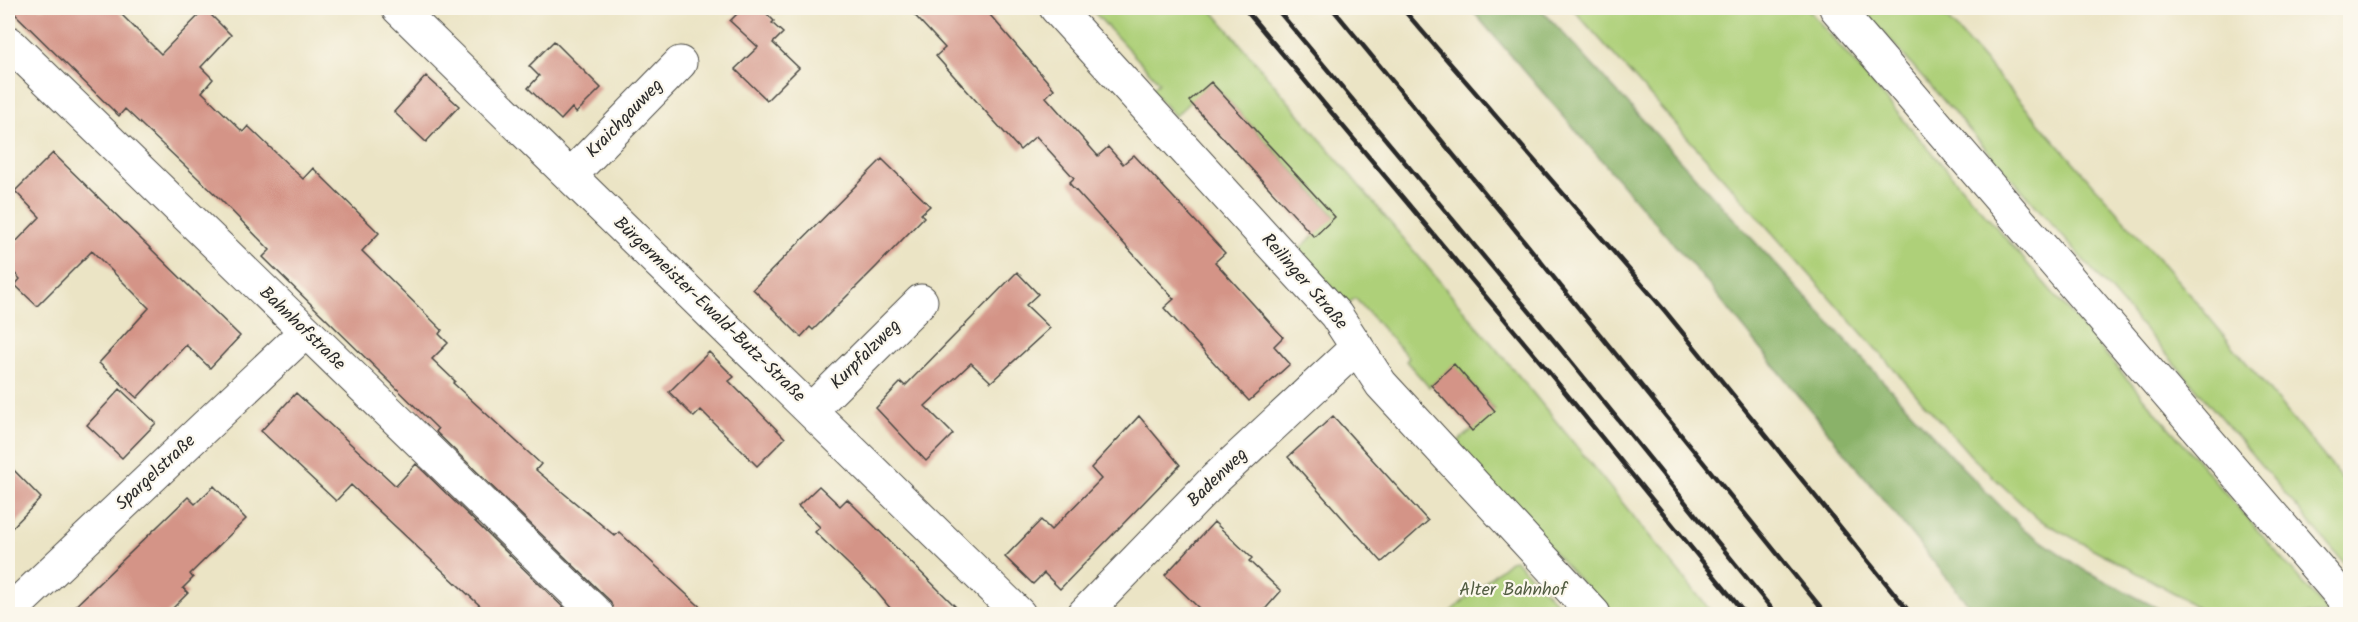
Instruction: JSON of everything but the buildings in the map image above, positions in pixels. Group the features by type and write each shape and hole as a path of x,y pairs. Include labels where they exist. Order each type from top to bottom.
{"street":[{"name":"Bürgermeister-Ewald-Butz-Straße","path":"398,8 812,410 1018,615"},
{"name":"Reilinger Straße","path":"1056,8 1336,315 1381,384 1594,615"},
{"path":"1836,8 2350,606"},
{"name":"Bahnhofstraße","path":"8,42 597,615"},
{"name":"Kraichgauweg","path":"570,176 680,63"},
{"name":"Kurpfalzweg","path":"812,410 921,301"},
{"name":"Spargelstraße","path":"8,613 305,332"},
{"name":"Badenweg","path":"1084,615 1214,480 1357,347"}],"green space":[{"path":"1090,8 1210,8 1524,382 1713,614 1610,614 1455,444 1495,410 1454,365 1429,387 1406,361 1409,358 1355,298 1347,305 1298,250 1335,216 1211,82 1175,116 1151,90 1159,82"},
{"path":"1470,8 1540,8 1961,466 2021,527 2084,570 2169,614 1976,614 1704,279"},
{"path":"1572,8 1807,8 2330,614 2206,614 2178,595 2038,519 1972,457"},
{"path":"1862,8 1938,8 2193,298 2350,488 2350,570 2182,372"},
{"name":"Alter Bahnhof","path":"1515,560 1568,614 1448,614 1510,561"}],"railway":[{"path":"1244,8 1543,365 1745,614"},
{"path":"1276,8 1560,348 1776,614"},
{"path":"1332,8 1508,221 1826,614"},
{"path":"1402,8 1665,311 1911,614"}]}
